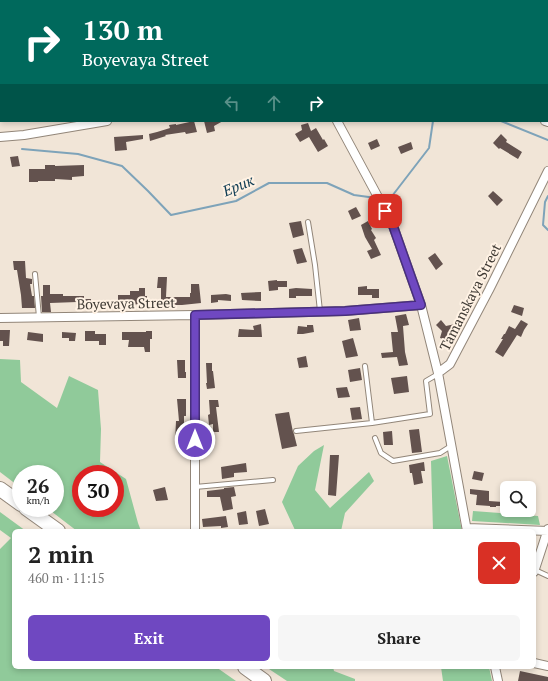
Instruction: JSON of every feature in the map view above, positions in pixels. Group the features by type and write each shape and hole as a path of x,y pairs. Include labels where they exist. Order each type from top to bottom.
{"highway":[{"path":"0,489 12,498"},
{"path":"39,517 55,529"},
{"path":"248,669 264,681"}],"street":[{"path":"0,137 24,135 101,122"},
{"path":"338,122 392,223 421,305 438,373 467,529"},
{"name":"Tamanskaya Street","path":"438,373 450,364 489,290 548,171"},
{"name":"Boyevaya Street","path":"0,318 345,311 421,305"},
{"path":"195,315 195,529"},
{"path":"536,530 548,530 536,565"},
{"path":"536,663 548,666"},
{"path":"495,669 498,681"}],"lane":[{"path":"308,222 320,311"},
{"path":"35,274 39,317"},
{"path":"364,366 372,423"},
{"path":"296,431 372,423 430,414 426,381 438,373"},
{"path":"375,438 381,453 393,461 440,453 451,446"},
{"path":"195,487 273,480"},
{"path":"536,572 548,576"}],"green space":[{"path":"0,359 20,360 21,382 57,408 69,376 98,390 101,429 100,462 105,465 72,465 72,517 124,517 124,478 126,479 140,529 74,529 59,517 64,517 64,465 12,465 12,481 0,472"},
{"path":"324,445 315,490 330,508 369,472 374,481 345,513 341,529 295,529 282,502 298,466 314,451"},
{"path":"447,456 462,529 433,529 431,461"},
{"path":"473,511 500,513 500,517 538,516 540,525 472,521"},
{"path":"0,512 23,529 12,529 12,669 219,669 236,681 0,681 0,549 11,538 0,530"},
{"path":"269,669 334,669 334,671 355,679 355,681 287,681"},
{"path":"441,669 489,669 492,681 443,681"}],"building":[{"path":"194,122 197,132 165,135 166,136 150,141 149,134 170,128 169,125"},
{"path":"204,122 221,122 214,126 215,131 207,133"},
{"path":"308,123 311,131 316,128 328,146 318,152 309,137 300,142 295,134 302,130 301,125"},
{"path":"501,134 507,140 506,142 522,152 518,159 500,148 499,149 493,143"},
{"path":"143,135 143,139 126,142 127,150 115,151 114,137"},
{"path":"377,139 380,146 371,150 368,143"},
{"path":"411,142 413,149 401,154 398,147"},
{"path":"18,156 20,166 12,167 10,157"},
{"path":"45,165 84,165 84,176 72,177 72,180 55,179 55,181 29,182 29,169 45,169"},
{"path":"493,191 503,200 497,206 488,196"},
{"path":"356,207 361,216 352,220 348,211"},
{"path":"301,221 304,235 293,238 289,223"},
{"path":"368,221 376,238 374,240 381,255 371,259 367,251 372,249 365,237 361,225"},
{"path":"302,248 307,262 297,264 293,250"},
{"path":"435,253 443,264 436,270 428,258"},
{"path":"13,261 25,261 26,278 32,279 32,284 30,284 32,296 34,296 35,308 22,308 17,270 14,270"},
{"path":"158,277 167,277 166,297 190,297 191,284 199,284 201,303 161,305 161,288 157,288"},
{"path":"268,281 287,281 287,287 278,287 278,290 269,291"},
{"path":"43,285 50,285 50,294 63,294 63,296 84,296 84,299 91,299 91,304 77,304 77,302 50,303 51,312 42,312 41,296 43,296"},
{"path":"367,286 367,289 379,289 379,298 372,298 372,295 358,295 358,287"},
{"path":"139,288 145,288 147,304 118,305 118,295 130,295 130,291 139,291"},
{"path":"289,289 312,289 312,296 296,296 296,298 289,298"},
{"path":"261,292 261,301 242,300 241,293"},
{"path":"211,295 231,295 231,301 218,300 218,302 211,303"},
{"path":"514,305 524,308 522,316 511,312"},
{"path":"406,314 409,325 403,326 405,352 408,365 399,366 397,357 382,358 381,353 393,352 391,332 398,332 395,316"},
{"path":"359,318 361,330 350,331 348,320"},
{"path":"441,320 446,326 455,324 456,330 448,332 446,340 440,338 442,331 436,325"},
{"path":"521,320 528,324 521,337 517,335 503,357 495,352 509,326 515,329"},
{"path":"261,324 262,337 238,337 239,329 254,330 253,326"},
{"path":"307,325 313,325 314,332 297,334 298,326 307,327"},
{"path":"0,330 10,330 9,346 3,346 3,341 0,341"},
{"path":"85,331 95,331 95,334 106,334 106,345 99,345 99,341 85,341"},
{"path":"152,331 152,339 150,339 150,352 145,352 144,347 128,347 129,340 122,340 122,332"},
{"path":"28,332 43,334 43,342 27,340"},
{"path":"62,332 76,333 75,341 69,341 69,338 62,338"},
{"path":"353,338 358,356 346,358 342,341"},
{"path":"306,356 308,367 299,368 297,358"},
{"path":"177,360 185,360 186,378 178,378"},
{"path":"206,363 212,363 215,388 207,389"},
{"path":"360,368 362,380 350,382 348,370"},
{"path":"407,376 409,392 394,394 391,378"},
{"path":"347,387 350,397 338,398 336,388"},
{"path":"177,399 186,399 186,416 184,416 184,442 175,442 176,421 179,421"},
{"path":"209,400 218,400 219,407 216,407 219,432 213,432 213,424 209,425"},
{"path":"360,407 362,419 352,420 350,408"},
{"path":"289,412 297,446 282,449 275,414"},
{"path":"419,429 422,452 412,453 409,430"},
{"path":"392,431 393,445 384,445 383,432"},
{"path":"330,455 339,455 336,496 328,495"},
{"path":"424,462 425,471 421,471 423,483 414,485 409,465"},
{"path":"246,463 247,472 234,473 234,477 222,479 221,467"},
{"path":"474,471 484,473 482,481 472,479"},
{"path":"165,487 168,500 156,501 153,490"},
{"path":"234,487 236,496 231,497 233,509 223,511 220,497 207,497 207,491"},
{"path":"470,489 489,491 489,501 500,502 500,506 490,507 476,505 477,495 470,494"},
{"path":"265,509 269,524 259,526 256,511"},
{"path":"246,511 248,524 239,525 237,513"},
{"path":"226,516 228,527 203,527 202,519"},
{"path":"520,671 548,677 548,681 518,681"}],"waterway":[{"name":"Ерик","path":"382,199 389,200 429,148 433,122"},
{"name":"Ерик","path":"503,122 548,140"},
{"name":"Ерик","path":"22,149 78,154 122,166 171,215 236,201 269,183 327,183 354,195 376,198"},
{"name":"Ерик","path":"548,196 545,202 543,225 548,230"}],"route":[{"path":"195,440 195,315 345,311 421,305 392,223 385,211"}]}
